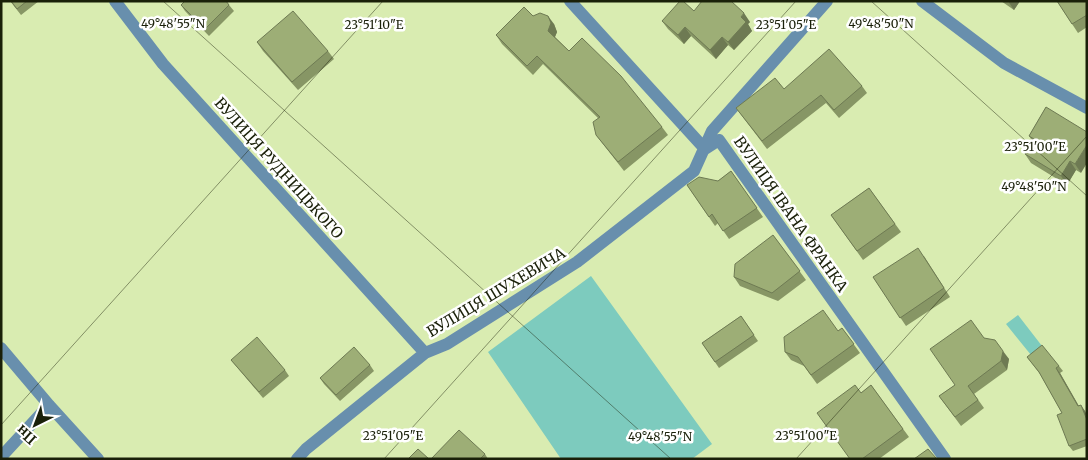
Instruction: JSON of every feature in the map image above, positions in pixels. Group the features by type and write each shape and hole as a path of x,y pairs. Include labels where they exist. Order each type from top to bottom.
{"street":[{"name":"ВУЛИЦЯ РУДНИЦЬКОГО","path":"115,1 163,64 424,353"},
{"path":"570,1 705,149"},
{"name":"ВУЛИЦЯ ШУХЕВИЧА","path":"297,459 306,449 424,353 447,344 578,262 694,171 712,131 827,1"},
{"path":"922,1 1004,63 1087,108"},
{"name":"ВУЛИЦЯ ІВАНА ФРАНКА","path":"705,149 719,140 945,459"},
{"path":"1,348 49,406 98,459"},
{"path":"1,457 49,406"}],"water":[{"path":"591,276 712,444 692,459 561,459 488,352"},
{"path":"1018,315 1042,346 1031,355 1006,324"}],"building":[{"path":"11,1 27,1 17,9"},
{"path":"185,1 226,1 229,5 205,29 181,5"},
{"path":"680,1 683,1 694,11 702,1 731,1 744,13 741,17 746,22 728,42 722,37 710,50 685,27 678,35 662,21"},
{"path":"1057,1 1087,1 1087,15 1072,24"},
{"path":"524,7 533,16 540,13 548,16 551,23 548,31 569,51 582,38 621,76 662,127 618,162 596,135 593,122 600,117 537,56 527,66 496,35"},
{"path":"293,11 328,51 292,82 257,42"},
{"path":"829,49 862,86 834,110 821,95 762,141 736,108 775,78 784,89"},
{"path":"1046,107 1087,132 1087,145 1075,164 1070,161 1061,176 1025,154 1034,139 1029,136"},
{"path":"731,171 757,208 723,231 712,214 709,217 687,185 699,177 718,181"},
{"path":"869,188 895,224 857,251 831,215"},
{"path":"773,235 800,271 772,293 734,277 735,264"},
{"path":"918,248 944,288 900,318 873,277"},
{"path":"823,310 838,331 842,328 854,344 811,375 798,357 785,352 784,337"},
{"path":"741,316 754,335 715,362 702,343"},
{"path":"971,320 984,338 995,340 1003,351 1001,361 968,386 978,400 955,417 939,396 955,385 930,349"},
{"path":"257,337 285,370 259,392 231,360"},
{"path":"1042,345 1059,366 1056,368 1078,406 1081,405 1087,420 1087,439 1069,446 1057,415 1062,413 1039,372 1027,357"},
{"path":"354,347 370,365 336,395 320,378"},
{"path":"855,385 861,393 871,385 903,429 862,459 850,459 817,413"},
{"path":"459,430 485,454 480,459 431,459"},
{"path":"418,449 429,459 408,459"},
{"path":"928,449 937,459 914,459"}]}
